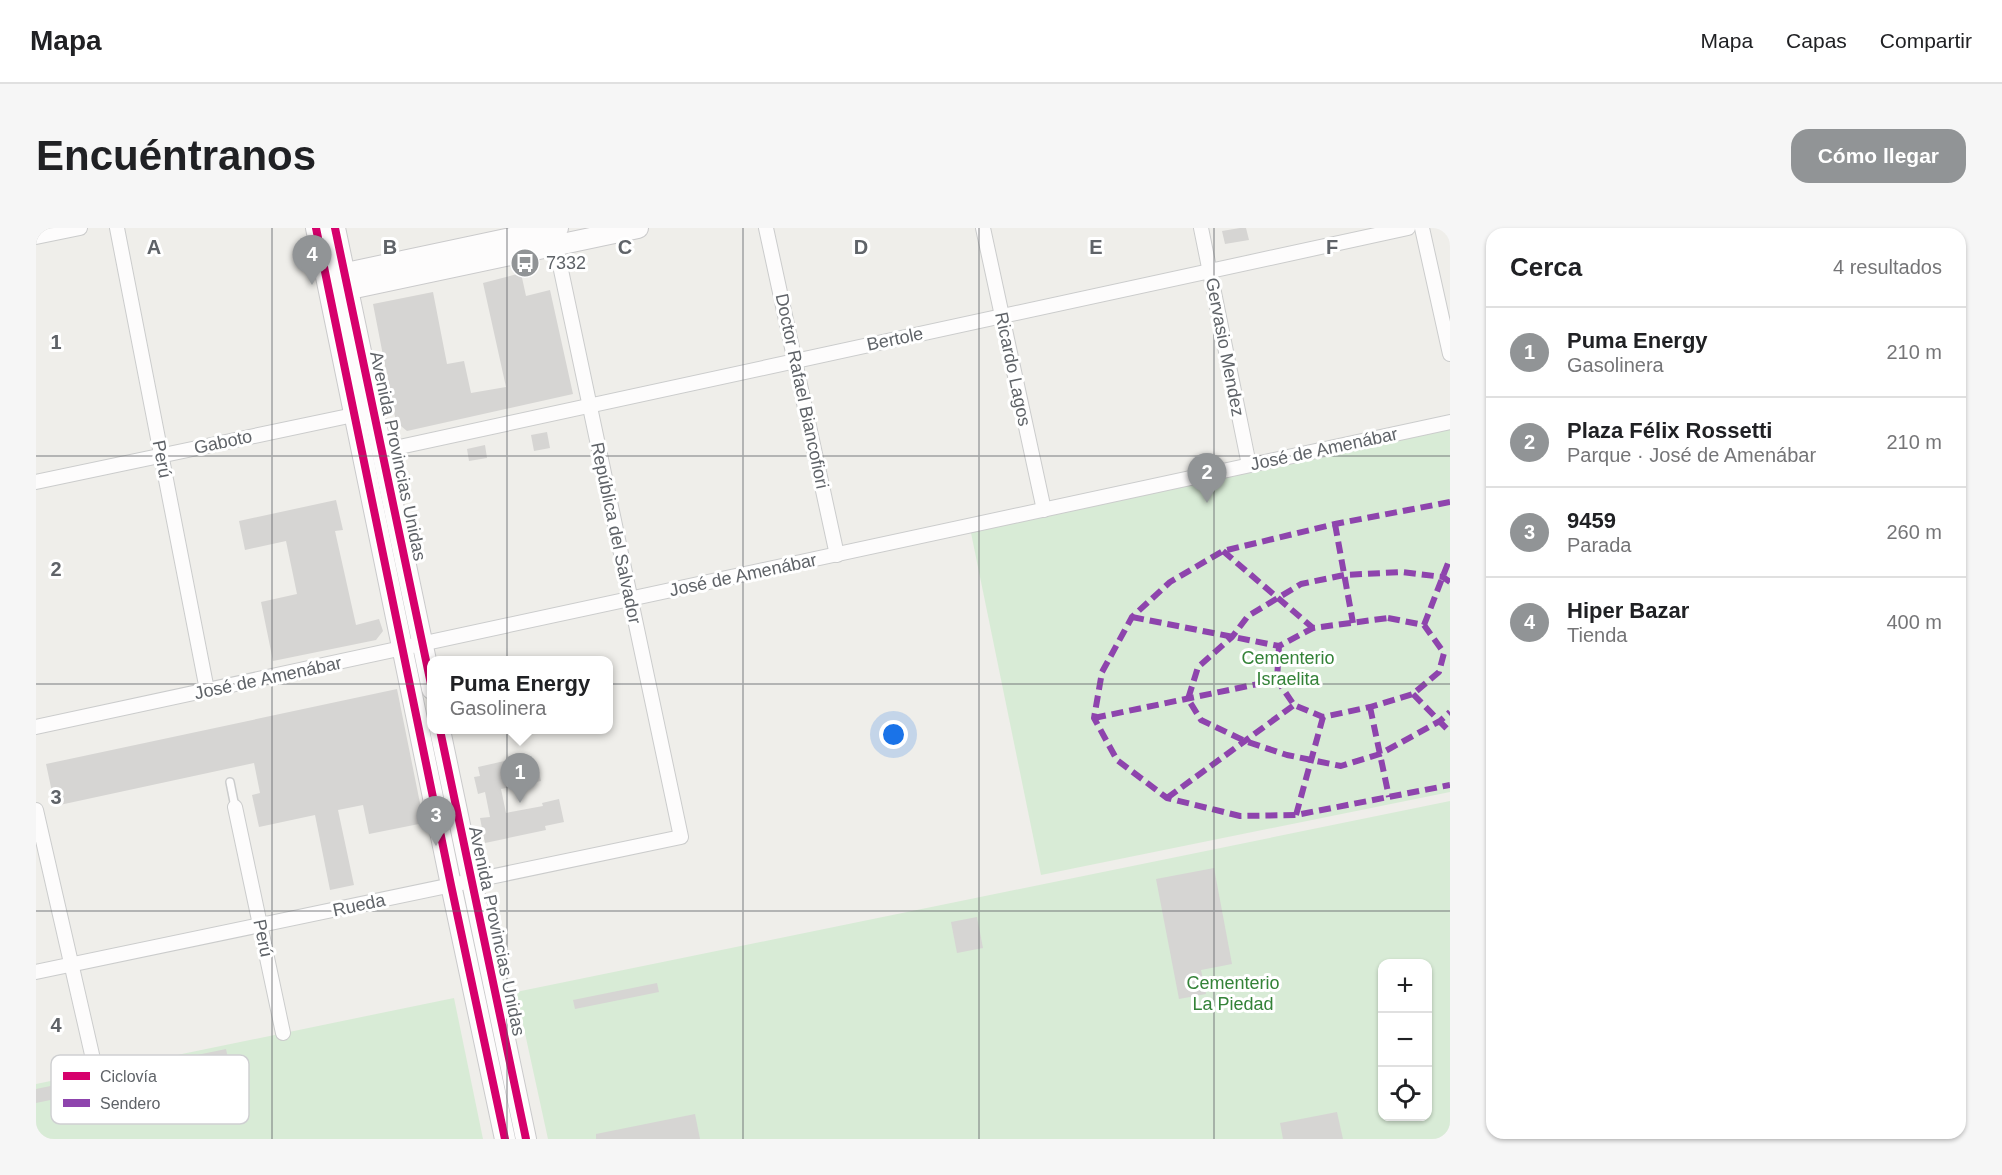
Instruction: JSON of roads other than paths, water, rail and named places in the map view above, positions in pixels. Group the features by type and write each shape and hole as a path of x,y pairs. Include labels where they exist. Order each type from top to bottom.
{"main road":[{"name":"Avenida Provincias Unidas","path":"316,228 338,284"},
{"name":"Avenida Provincias Unidas","path":"335,228 338,284 364,412 403,649 505,1139"},
{"path":"338,284 554,233 638,228"},
{"name":"Avenida Provincias Unidas","path":"364,412 381,451 427,667"},
{"name":"Avenida Provincias Unidas","path":"441,734 526,1139"}],"street":[{"path":"36,237 80,228"},
{"name":"Perú","path":"117,228 207,690"},
{"name":"Doctor Rafael Biancofiori","path":"766,228 837,555"},
{"name":"Ricardo Lagos","path":"983,228 1044,510"},
{"name":"Gervasio Mendez","path":"1201,228 1250,465"},
{"name":"Bertole","path":"381,451 1408,228"},
{"path":"1422,228 1450,354"},
{"name":"República del Salvador","path":"554,233 681,837"},
{"name":"Gaboto","path":"36,482 364,412"},
{"name":"José de Amenábar","path":"36,727 1450,422"},
{"name":"Perú","path":"235,807 283,1033"},
{"path":"36,810 92,1055"},
{"name":"Rueda","path":"36,972 681,837"}],"lane":[{"path":"230,782 235,807"}],"place":[{"name":"7332","path":"525,263"},
{"name":"Hiper Bazar","path":"312,285"},
{"name":"Plaza Félix Rossetti","path":"1207,503"},
{"name":"Puma Energy","path":"520,803"},
{"name":"9459","path":"436,846"}],"park label":[{"name":"Cementerio Israelita","path":"1288,668"},
{"name":"Cementerio La Piedad","path":"1233,993"}]}
